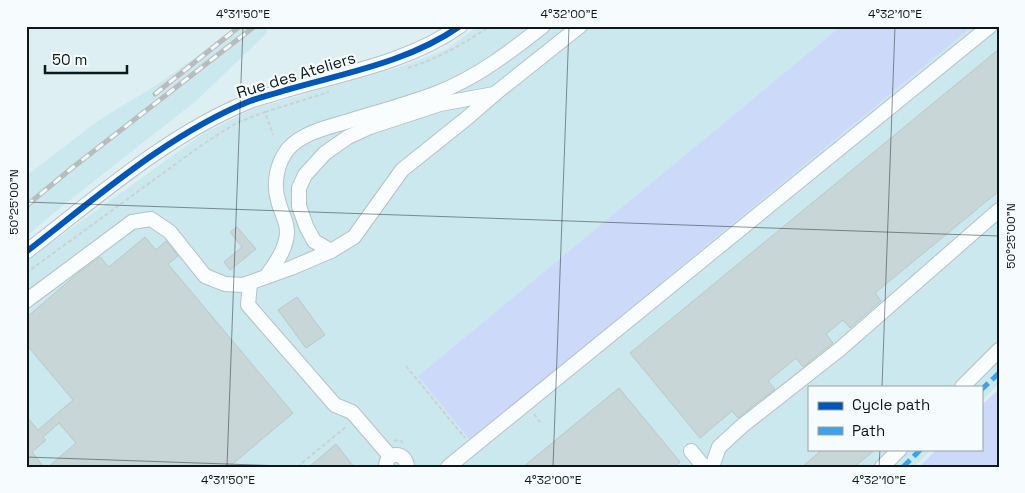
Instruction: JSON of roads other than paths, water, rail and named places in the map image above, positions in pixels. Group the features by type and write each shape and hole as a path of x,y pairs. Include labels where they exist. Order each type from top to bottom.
{"street":[{"name":"Rue des Ateliers","path":"26,252 110,186 182,135 214,117 252,100 374,66 414,51 460,26"},
{"path":"266,276 281,254 286,239 287,225 277,199 275,180 279,164 288,149 310,134 437,93 463,81 505,56 543,26"},
{"path":"26,301 132,222 151,218 170,232 205,276 225,284 243,285 250,283 331,251 354,237 402,170 580,26"},
{"path":"448,467 990,26"},
{"path":"331,251 314,241 306,226 300,206 299,188 305,175 325,153 348,137 370,127 440,104 494,94"},
{"path":"712,467 719,447 742,426 840,350 999,210"},
{"path":"250,283 248,306 335,405 352,412 388,461 397,454 403,457 407,467"},
{"path":"963,386 999,350"},
{"path":"882,467 899,450"},
{"path":"691,451 704,467"}],"water":[{"path":"841,26 973,26 470,440 418,376"},
{"path":"999,389 999,467 919,467 936,450 982,450 982,405"}],"railway":[{"path":"155,94 240,26"},
{"path":"26,206 255,26"}]}
